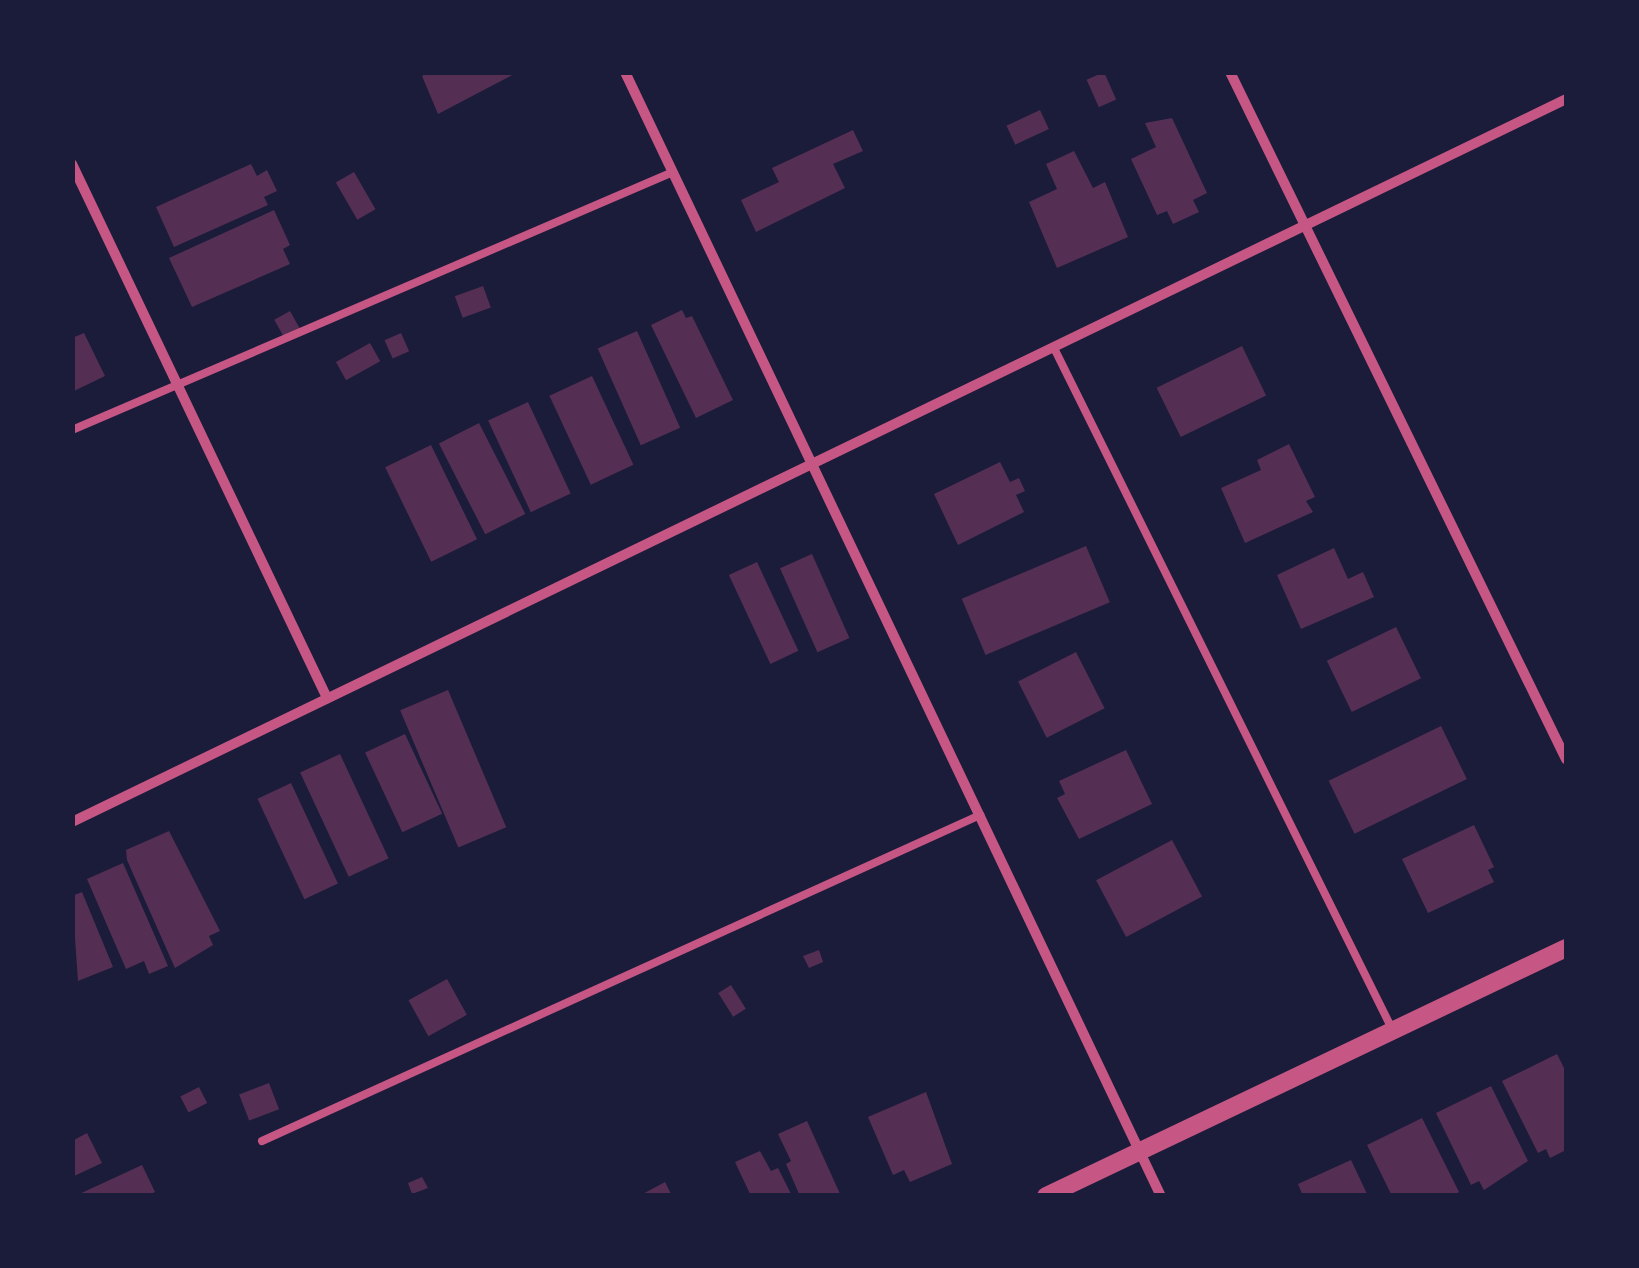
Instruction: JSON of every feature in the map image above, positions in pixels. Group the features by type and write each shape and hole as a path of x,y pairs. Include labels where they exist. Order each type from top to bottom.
{"street":[{"path":"626,72 1162,1196"},
{"path":"1230,72 1302,227 1566,760"},
{"path":"72,822 1566,98"},
{"path":"72,164 328,698"},
{"path":"1046,1196 1566,948"}],"lane":[{"path":"72,430 673,172"},
{"path":"1054,348 1393,1030"},
{"path":"262,1142 980,815"}],"building":[{"path":"428,72 518,72 438,114 422,76"},
{"path":"1104,72 1116,99 1099,107 1087,80"},
{"path":"1040,110 1049,129 1015,145 1006,126"},
{"path":"1172,118 1207,193 1193,200 1199,212 1173,224 1167,211 1157,215 1131,159 1156,147 1145,123"},
{"path":"853,130 863,151 833,164 845,188 756,232 741,200 779,182 772,168"},
{"path":"1074,151 1093,188 1105,182 1128,237 1057,268 1029,202 1057,189 1046,164"},
{"path":"251,164 257,176 267,170 277,191 264,197 268,205 174,247 156,207"},
{"path":"354,172 376,209 357,220 336,182"},
{"path":"274,210 290,245 283,249 290,264 192,307 169,258"},
{"path":"483,286 491,308 463,318 455,296"},
{"path":"682,310 686,318 692,316 733,400 696,418 651,325"},
{"path":"290,311 300,329 284,338 274,320"},
{"path":"637,331 680,428 641,445 598,348"},
{"path":"84,333 105,376 72,392 72,338"},
{"path":"401,333 409,351 393,359 385,340"},
{"path":"370,343 380,361 346,380 336,362"},
{"path":"1242,346 1266,395 1181,437 1157,388"},
{"path":"592,376 633,465 591,485 549,396"},
{"path":"528,402 571,494 531,512 488,421"},
{"path":"479,423 525,514 485,534 439,443"},
{"path":"1289,444 1315,497 1306,501 1313,512 1245,543 1221,488 1261,470 1257,460"},
{"path":"431,445 477,539 431,562 385,467"},
{"path":"1000,462 1010,482 1019,478 1025,491 1016,495 1024,512 958,545 934,494"},
{"path":"1086,546 1110,602 986,655 962,599"},
{"path":"1334,548 1348,579 1363,572 1374,597 1301,629 1277,575"},
{"path":"812,554 849,638 817,652 780,568"},
{"path":"757,562 798,651 770,664 729,575"},
{"path":"1396,627 1421,678 1352,712 1327,661"},
{"path":"1076,652 1105,708 1047,738 1018,682"},
{"path":"448,690 506,827 458,847 400,710"},
{"path":"1441,726 1467,779 1355,834 1329,781"},
{"path":"405,734 442,814 402,832 365,753"},
{"path":"1126,750 1152,804 1079,839 1057,798 1065,794 1059,781"},
{"path":"340,754 389,858 349,877 300,773"},
{"path":"291,783 338,884 304,899 257,799"},
{"path":"1474,825 1494,867 1488,870 1494,882 1428,913 1402,859"},
{"path":"169,831 220,931 209,936 213,945 175,968 126,850"},
{"path":"1172,840 1202,897 1126,937 1096,880"},
{"path":"123,863 168,966 149,974 144,961 126,969 87,879"},
{"path":"82,892 113,967 78,981 72,896"},
{"path":"819,950 823,962 809,968 803,956"},
{"path":"447,979 467,1015 428,1036 409,1000"},
{"path":"731,985 746,1009 733,1017 718,993"},
{"path":"1557,1054 1566,1072 1566,1150 1550,1158 1546,1149 1538,1153 1502,1081"},
{"path":"269,1083 279,1109 249,1121 239,1094"},
{"path":"1491,1086 1528,1161 1484,1190 1479,1181 1471,1185 1436,1113"},
{"path":"199,1087 207,1103 188,1113 180,1097"},
{"path":"926,1092 952,1164 910,1182 904,1170 893,1175 868,1117"},
{"path":"1422,1118 1459,1192 1453,1196 1392,1196 1367,1145"},
{"path":"807,1121 841,1196 800,1196 786,1164 791,1161 778,1134"},
{"path":"87,1133 102,1163 72,1177 72,1141"},
{"path":"760,1151 771,1171 778,1168 792,1196 751,1196 735,1162"},
{"path":"1351,1160 1368,1196 1303,1196 1298,1184"},
{"path":"142,1165 155,1192 147,1196 75,1196"},
{"path":"422,1177 428,1188 412,1194 408,1183"},
{"path":"665,1182 672,1196 639,1196"}]}
